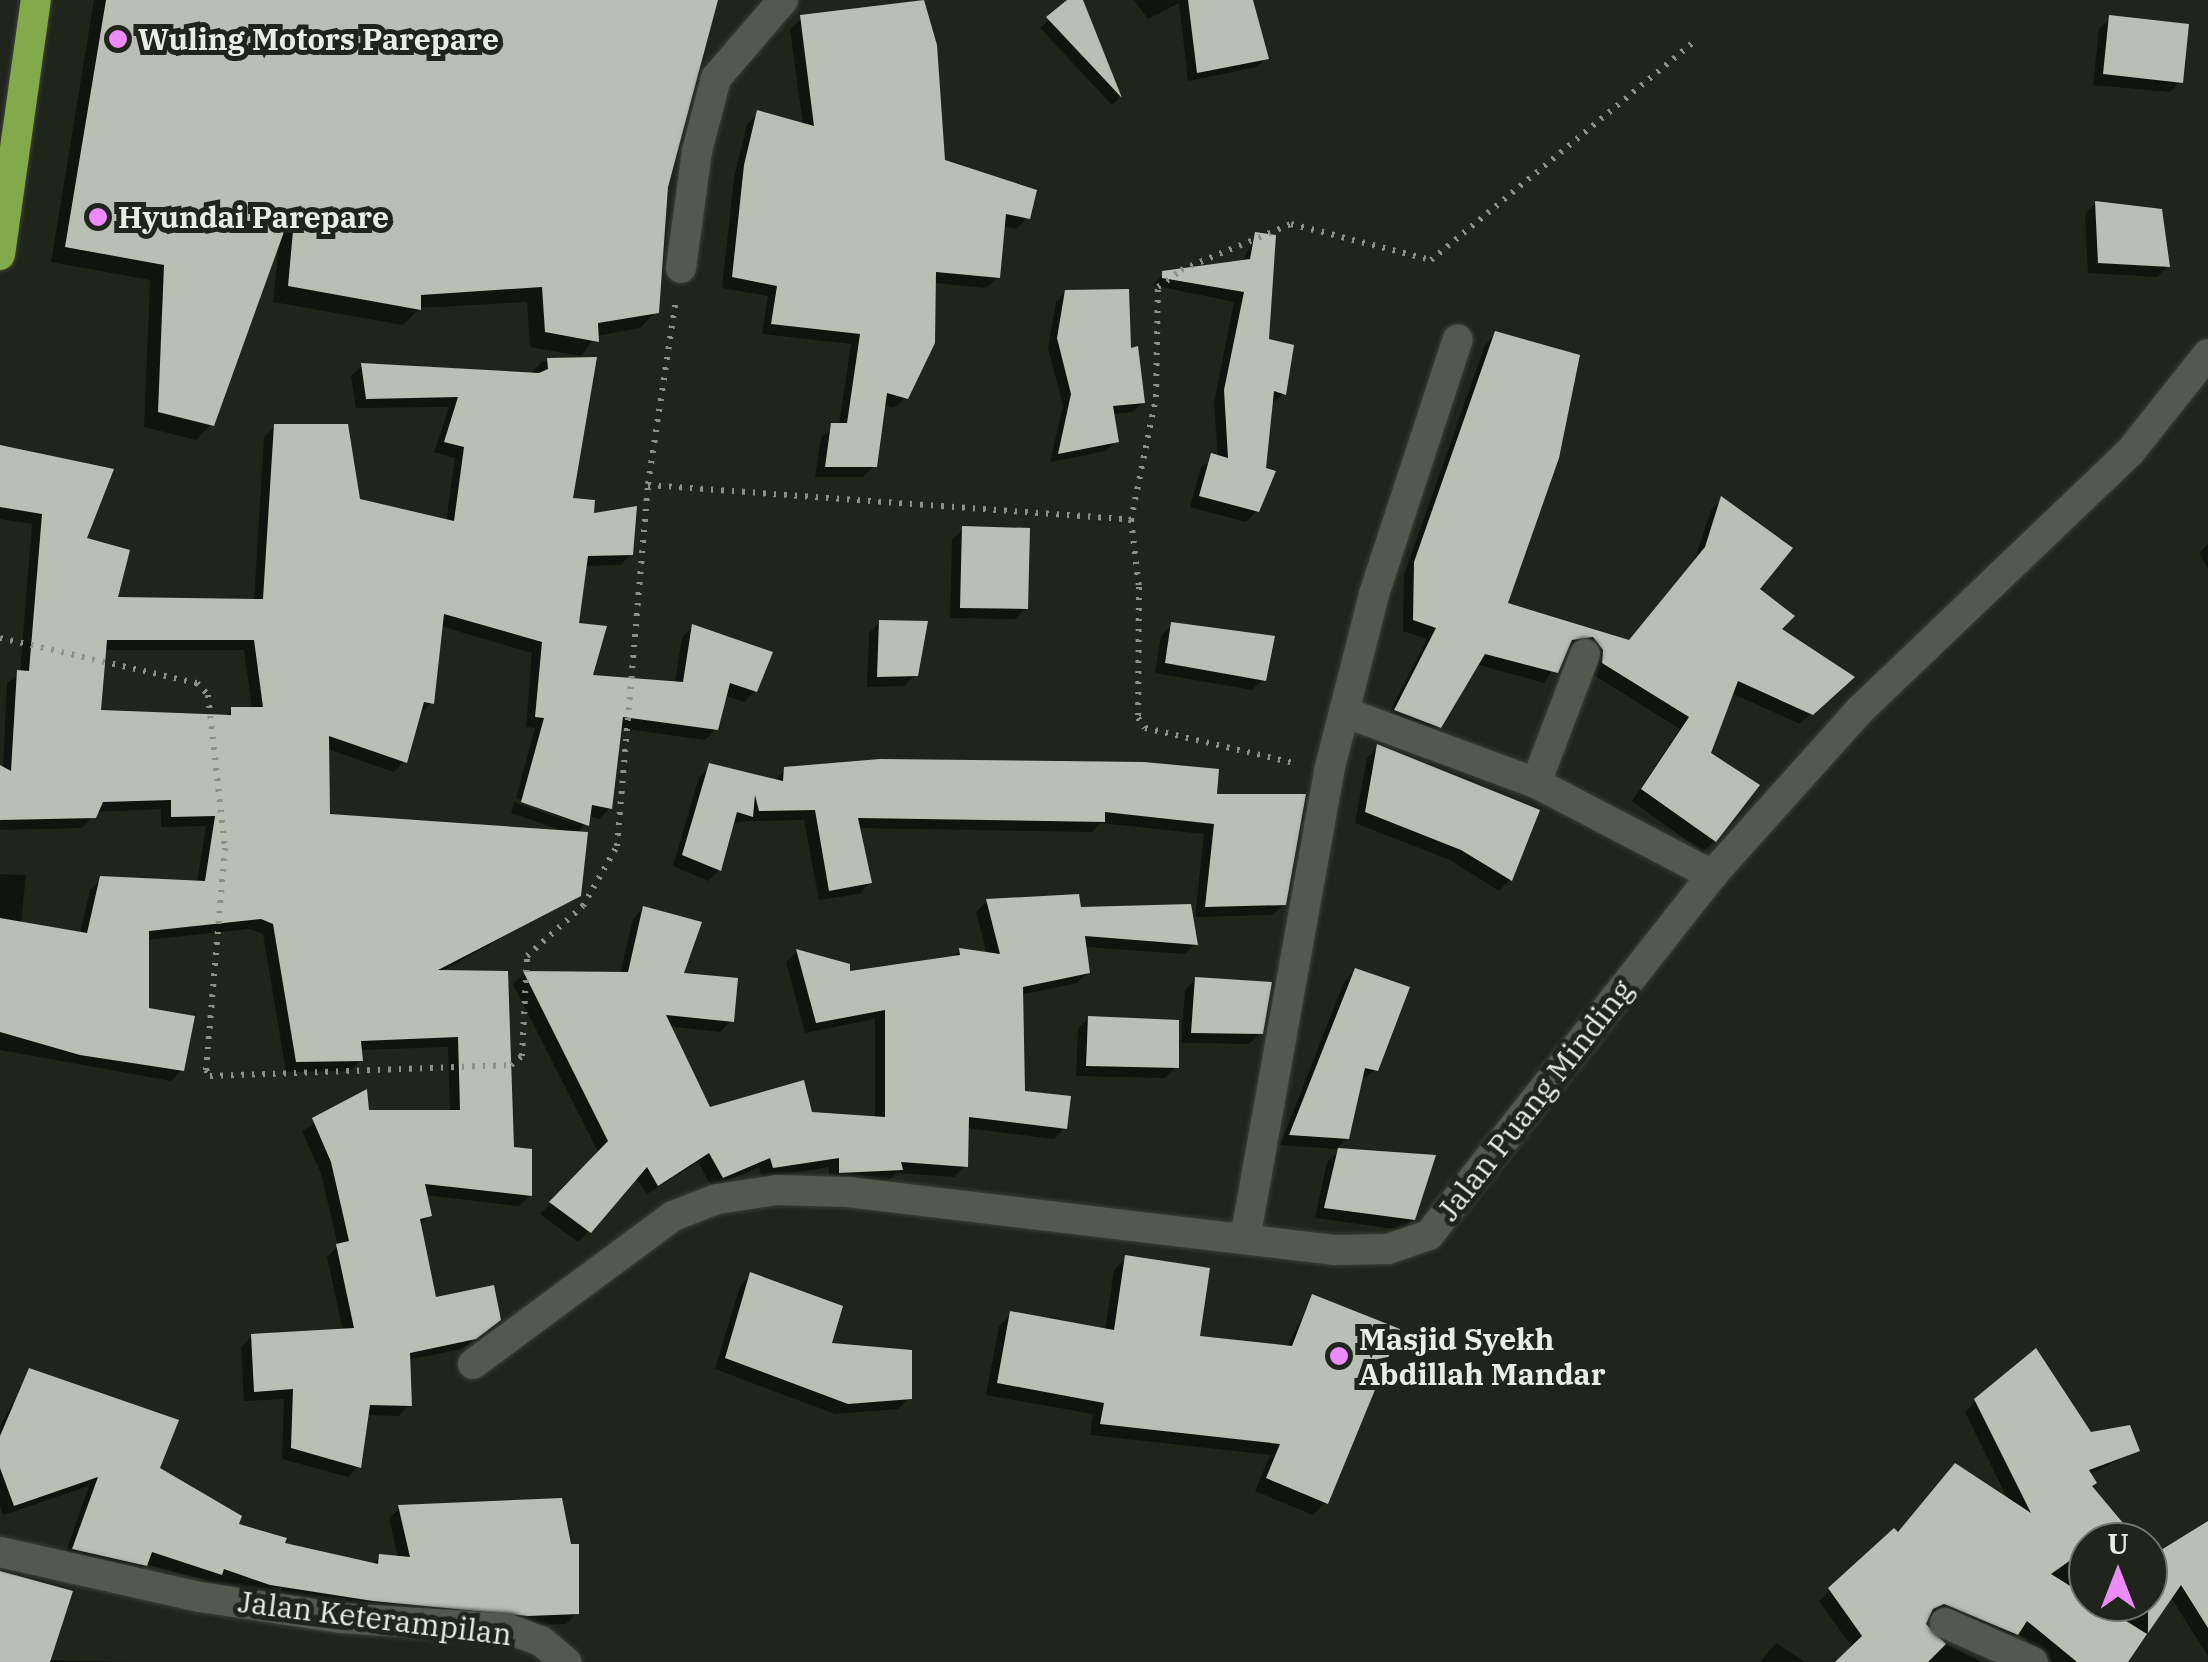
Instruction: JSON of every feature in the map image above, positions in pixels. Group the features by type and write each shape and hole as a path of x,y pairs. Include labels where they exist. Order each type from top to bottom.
{"highway":[{"path":"0,255 5,172 36,0"}],"street":[{"path":"681,268 697,151 716,78 783,0"},
{"path":"1245,1239 1329,771 1374,594 1458,339"},
{"name":"Jalan Puang Minding","path":"473,1364 634,1241 717,1199 778,1190 848,1192 1245,1239 1370,1249 1429,1234 1712,875 1860,710 2130,452 2208,354"},
{"path":"1536,784 1585,654"},
{"path":"1344,712 1536,784 1712,875"},
{"name":"Jalan Keterampilan","path":"0,1552 200,1597 340,1618 509,1630 541,1641 566,1662"},
{"path":"1945,1623 2032,1662"}],"path":[{"path":"1329,771 1145,728 1138,718 1140,588 1131,520 1156,398 1158,286 1181,270 1291,224 1432,260 1694,42"},
{"path":"0,638 197,684 208,696 224,848 206,1070 210,1076 511,1066 522,1056 527,956 582,906 617,846 648,485 681,268"},
{"path":"648,485 1131,520"}],"building":[{"path":"106,0 718,0 668,187 659,313 598,323 599,342 545,332 542,287 421,295 421,310 288,286 293,231 285,229 214,426 158,412 164,265 65,247"},
{"path":"924,0 937,45 945,160 1037,190 1030,219 1006,214 1000,278 936,272 935,343 908,399 887,393 877,467 825,467 831,423 847,423 860,334 771,324 777,286 732,277 744,165 757,110 814,126 800,15"},
{"path":"1067,0 1083,0 1122,98 1046,17"},
{"path":"1188,0 1253,0 1269,59 1197,73"},
{"path":"2109,15 2189,24 2183,83 2103,74"},
{"path":"2095,201 2162,209 2170,267 2098,263"},
{"path":"1255,232 1276,235 1269,339 1294,345 1286,395 1274,391 1266,468 1276,471 1259,512 1199,496 1211,453 1228,458 1224,390 1244,292 1162,278 1162,271 1250,259"},
{"path":"1129,289 1131,348 1138,346 1145,403 1113,406 1119,442 1058,454 1071,394 1057,338 1065,290"},
{"path":"1495,331 1580,355 1559,458 1508,603 1629,640 1705,547 1721,496 1793,548 1760,589 1795,616 1782,629 1855,677 1813,715 1738,681 1711,753 1760,785 1716,842 1641,789 1689,717 1602,663 1603,650 1593,637 1572,640 1558,673 1485,654 1441,728 1394,710 1436,628 1413,620 1414,562"},
{"path":"597,357 573,498 595,500 594,513 637,506 633,555 588,556 579,623 607,626 593,675 683,682 692,624 773,652 757,692 730,683 718,730 623,717 612,809 592,805 589,826 521,802 544,718 535,717 542,642 444,614 434,704 424,702 407,763 329,736 330,814 588,832 581,896 438,970 508,971 514,1147 532,1149 532,1196 425,1184 432,1216 420,1219 436,1297 494,1285 501,1320 476,1339 410,1353 412,1406 370,1405 361,1468 291,1448 293,1389 254,1392 251,1334 354,1328 336,1244 349,1241 331,1162 312,1118 367,1089 369,1110 460,1110 458,1037 361,1041 363,1061 296,1062 273,924 261,919 149,931 149,1008 195,1016 184,1071 80,1055 0,1032 0,918 87,933 100,876 205,881 215,816 171,817 171,800 103,802 96,818 0,820 0,765 11,771 17,670 29,671 42,514 0,507 0,445 114,469 87,538 130,550 118,597 263,599 274,424 348,424 360,499 454,521 464,447 444,442 458,397 366,399 361,363 539,373 548,369 547,358","holes":["107,640 254,640 263,707 231,707 231,715 101,710"]},
{"path":"962,526 1030,528 1028,609 960,608"},
{"path":"879,620 928,621 918,676 877,677"},
{"path":"1171,622 1275,636 1266,681 1165,663"},
{"path":"1377,744 1540,810 1512,881 1461,850 1365,812"},
{"path":"880,759 1144,762 1219,769 1217,794 1306,794 1286,905 1205,907 1214,824 1105,812 1105,822 858,818 872,883 829,891 815,810 759,811 755,795 753,817 737,812 721,871 682,855 709,763 783,781 784,767"},
{"path":"1079,894 1081,907 1191,904 1198,945 1085,936 1090,973 1023,987 1025,1091 1071,1096 1067,1129 969,1117 968,1167 901,1162 903,1170 839,1173 839,1158 773,1168 770,1158 723,1178 709,1153 658,1186 647,1167 591,1233 549,1202 608,1141 523,971 628,972 643,906 702,922 684,973 738,978 734,1022 666,1015 710,1107 804,1080 812,1112 885,1117 885,1010 816,1023 796,949 850,964 850,971 960,955 959,948 1000,954 986,899"},
{"path":"1355,968 1410,987 1378,1071 1365,1068 1349,1139 1289,1135"},
{"path":"1195,977 1272,982 1263,1034 1191,1033"},
{"path":"1088,1016 1179,1020 1179,1068 1086,1066"},
{"path":"1338,1148 1436,1155 1415,1220 1324,1208"},
{"path":"1125,1255 1210,1268 1200,1336 1292,1346 1312,1294 1400,1329 1328,1504 1266,1478 1280,1444 1100,1424 1104,1403 997,1383 1010,1311 1114,1330"},
{"path":"750,1272 843,1306 832,1343 912,1350 912,1399 848,1404 725,1358"},
{"path":"2036,1348 2091,1432 2130,1425 2140,1451 2089,1470 2097,1483 2092,1486 2122,1522 2068,1522 2068,1562 2051,1574 2068,1585 2068,1622 2128,1622 2147,1634 2128,1662 2077,1662 2027,1621 2018,1635 1944,1604 1933,1609 1926,1624 1946,1644 1928,1662 1835,1662 1862,1636 1828,1588 1894,1528 1898,1532 1955,1463 2031,1513 1974,1399"},
{"path":"29,1368 179,1420 160,1468 242,1516 239,1524 287,1538 285,1543 378,1564 379,1554 410,1557 398,1505 562,1498 571,1544 579,1544 579,1614 528,1616 373,1601 270,1585 224,1569 222,1575 152,1552 147,1566 72,1549 98,1477 14,1506 0,1468 0,1436"},
{"path":"2208,1521 2208,1628 2181,1585 2168,1604 2168,1546"},
{"path":"0,1571 73,1591 50,1662 0,1662"}],"place":[{"name":"Wuling Motors Parepare","path":"118,39"},
{"name":"Hyundai Parepare","path":"98,217"},
{"name":"Masjid Syekh Abdillah Mandar","path":"1339,1356"}]}
